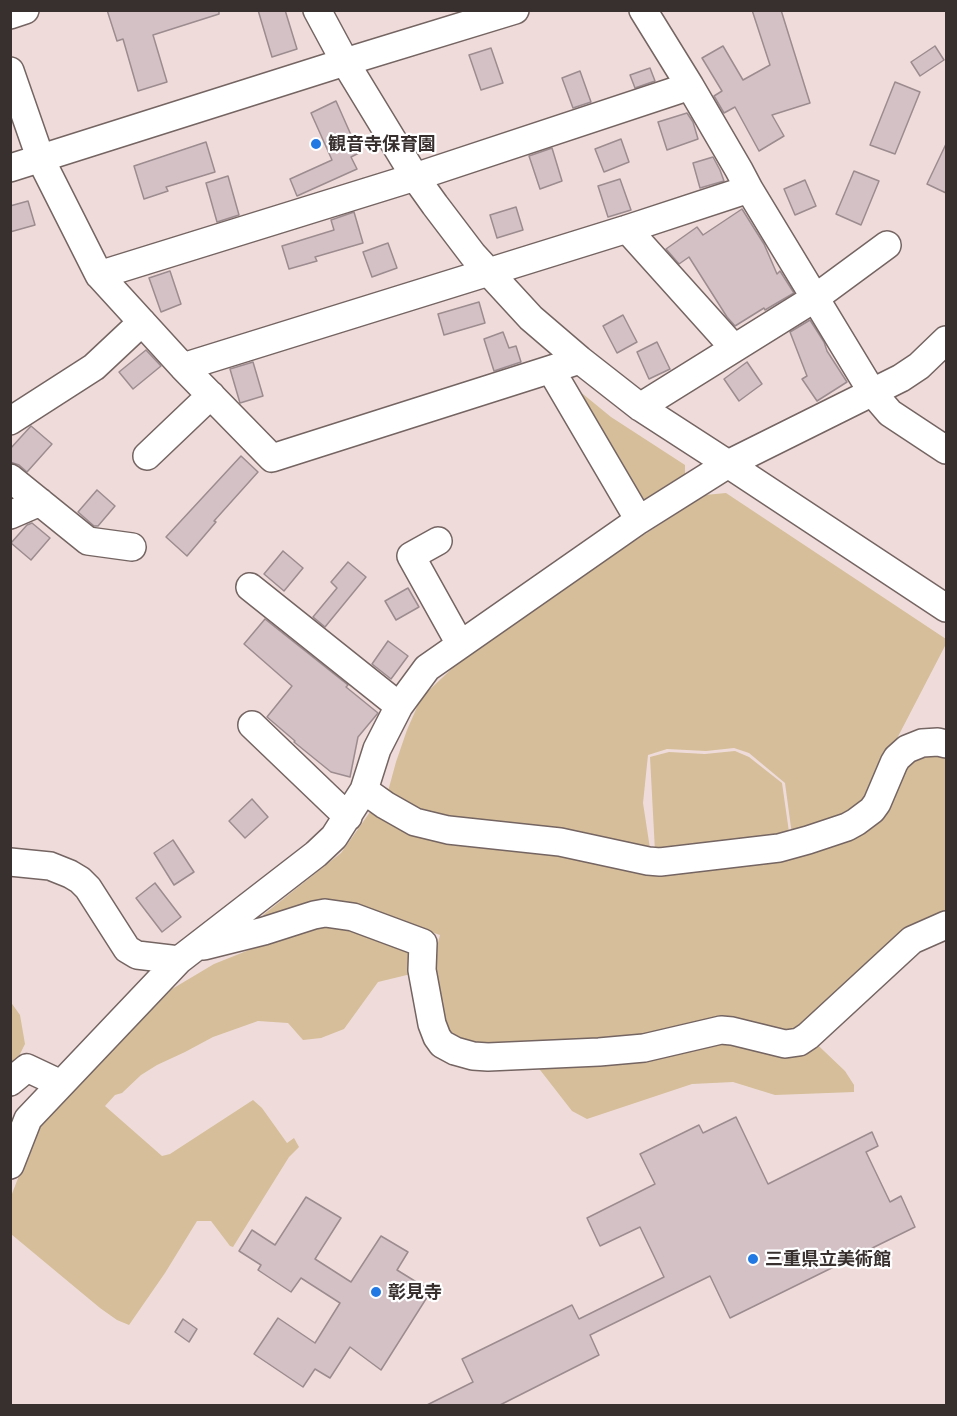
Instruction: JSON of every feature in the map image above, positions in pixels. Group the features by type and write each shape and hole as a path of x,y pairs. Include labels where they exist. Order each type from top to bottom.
{"street":[{"path":"10,15 25,10"},
{"path":"317,10 345,62 415,177 473,255 531,318 640,407 946,609"},
{"path":"10,168 515,10"},
{"path":"643,10 872,392 890,413 946,450"},
{"path":"10,71 40,160 99,275 183,367 272,458 580,360"},
{"path":"99,275 415,177 690,86"},
{"path":"183,367 749,189"},
{"path":"627,229 734,348"},
{"path":"640,407 816,298 887,246"},
{"path":"10,421 94,367 142,322"},
{"path":"10,1165 27,1119 187,954 316,854 334,837 364,790 377,749 399,706 427,668 639,520 728,464 901,378 919,366 946,340"},
{"path":"551,369 639,520"},
{"path":"147,456 211,395"},
{"path":"10,478 88,541 132,547"},
{"path":"10,514 40,502"},
{"path":"438,541 411,556 460,644"},
{"path":"250,587 399,706"},
{"path":"252,725 348,817"},
{"path":"364,790 415,822 448,830 560,842 660,862 779,848 847,827 872,810 894,763 907,749 922,743 946,744"},
{"path":"10,862 50,866 80,880 88,888 127,950 137,955 187,954 325,913 353,917 423,943 422,970 432,1024 437,1037 442,1044 455,1051 473,1056 524,1056 644,1048 720,1030 785,1044 799,1042 912,940 946,926"},
{"path":"10,1082 27,1068 61,1084"}],"shaded area":[{"path":"567,381 611,417 685,465 685,474 645,499 633,497"},
{"path":"726,493 946,639 946,644 890,752 870,798 854,812 792,835 785,783 749,753 734,748 706,751 667,749 648,755 643,803 651,855 432,821 387,795 407,730 421,698 465,656 538,604 705,495"},
{"path":"735,751 749,757 782,783 792,853 873,823 914,756 946,755 946,916 803,1031 845,1071 854,1085 854,1092 775,1095 733,1082 692,1084 587,1119 572,1111 537,1066 468,1048 439,1025 434,958 440,935 351,905 265,919 263,915 341,853 370,812 656,870 650,757 669,752 705,754"},
{"path":"325,926 344,928 411,950 415,973 378,982 344,1029 321,1038 303,1040 288,1023 258,1021 213,1037 157,1065 141,1075 122,1093 115,1095 105,1106 162,1156 170,1154 253,1100 262,1108 287,1143 294,1138 299,1147 289,1157 233,1247 211,1221 197,1221 129,1325 117,1320 11,1234 10,1199 37,1129 46,1116 172,989 214,964 254,948"},
{"path":"10,1001 20,1015 25,1044 10,1074"}],"building":[{"path":"107,10 219,10 219,14 153,35 167,82 138,91 123,39 117,41"},
{"path":"258,10 285,10 297,49 272,57"},
{"path":"752,10 781,10 810,103 772,115 784,136 759,151 735,107 724,113 714,96 722,91 702,58 723,46 743,80 770,65"},
{"path":"935,46 944,60 920,76 911,62"},
{"path":"491,48 503,83 481,90 469,55"},
{"path":"650,68 655,81 635,88 630,75"},
{"path":"580,71 591,102 573,108 562,78"},
{"path":"895,82 920,92 895,154 870,145"},
{"name":"観音寺保育園","path":"336,101 359,153 351,157 357,169 297,196 290,179 332,160 311,113"},
{"path":"687,113 693,122 698,139 667,150 658,122"},
{"path":"621,139 629,162 604,172 595,149"},
{"path":"206,142 215,172 166,187 168,191 144,199 134,166"},
{"path":"946,144 946,193 927,184"},
{"path":"552,148 562,181 540,189 529,156"},
{"path":"713,157 724,181 700,188 693,163"},
{"path":"854,171 879,181 861,225 836,214"},
{"path":"228,176 239,215 217,222 206,183"},
{"path":"620,179 631,210 608,217 598,186"},
{"path":"805,180 816,206 795,215 784,189"},
{"path":"28,201 35,225 10,232 10,206"},
{"path":"516,207 523,230 497,238 490,215"},
{"path":"742,209 764,244 777,274 780,271 794,293 735,326 689,257 679,264 666,249 697,227 703,235"},
{"path":"354,212 363,243 315,257 317,261 289,269 282,246 334,230 331,220"},
{"path":"388,243 397,268 372,277 363,252"},
{"path":"170,271 181,304 161,312 149,278"},
{"path":"479,302 485,323 444,335 438,314"},
{"path":"623,315 637,342 617,353 603,326"},
{"path":"810,320 847,382 817,401 802,379 807,376 790,332"},
{"path":"503,332 509,348 516,346 521,362 494,371 484,339"},
{"path":"657,342 670,369 649,379 637,352"},
{"path":"146,350 161,366 133,389 119,372"},
{"path":"253,362 263,396 240,403 230,369"},
{"path":"747,362 762,384 739,401 724,379"},
{"path":"31,426 52,444 27,472 19,465 10,462 10,449"},
{"path":"241,456 258,472 214,521 216,522 187,556 166,537"},
{"path":"97,490 115,506 98,526 94,526 78,512"},
{"path":"32,523 50,538 31,560 11,543 27,525"},
{"path":"283,551 303,568 284,591 264,574"},
{"path":"348,562 366,577 325,627 313,617 337,588 331,582"},
{"path":"408,588 419,607 396,620 385,601"},
{"path":"265,619 348,685 346,687 378,713 358,737 350,777 331,772 267,717 292,686 244,644"},
{"path":"388,641 408,656 391,679 372,664"},
{"path":"252,799 268,817 245,838 229,821"},
{"path":"173,840 194,872 174,885 154,853"},
{"path":"155,883 181,917 162,932 136,898"},
{"name":"三重県立美術館","path":"736,1117 768,1184 872,1132 878,1146 866,1152 890,1202 901,1196 915,1227 730,1318 710,1276 590,1335 599,1355 498,1406 425,1406 473,1382 462,1359 572,1305 579,1319 664,1277 640,1227 600,1246 587,1218 655,1184 640,1154 699,1125 703,1133"},
{"name":"彰見寺","path":"306,1197 341,1218 315,1259 351,1282 381,1236 408,1252 397,1270 431,1291 381,1370 350,1347 330,1378 315,1369 303,1387 254,1354 278,1318 315,1343 340,1303 301,1278 291,1292 258,1270 261,1265 239,1251 252,1230 275,1245"},
{"path":"183,1319 197,1329 189,1342 175,1332"}],"place":[{"name":"観音寺保育園","path":"316,144"},
{"name":"三重県立美術館","path":"753,1259"},
{"name":"彰見寺","path":"376,1292"}]}
